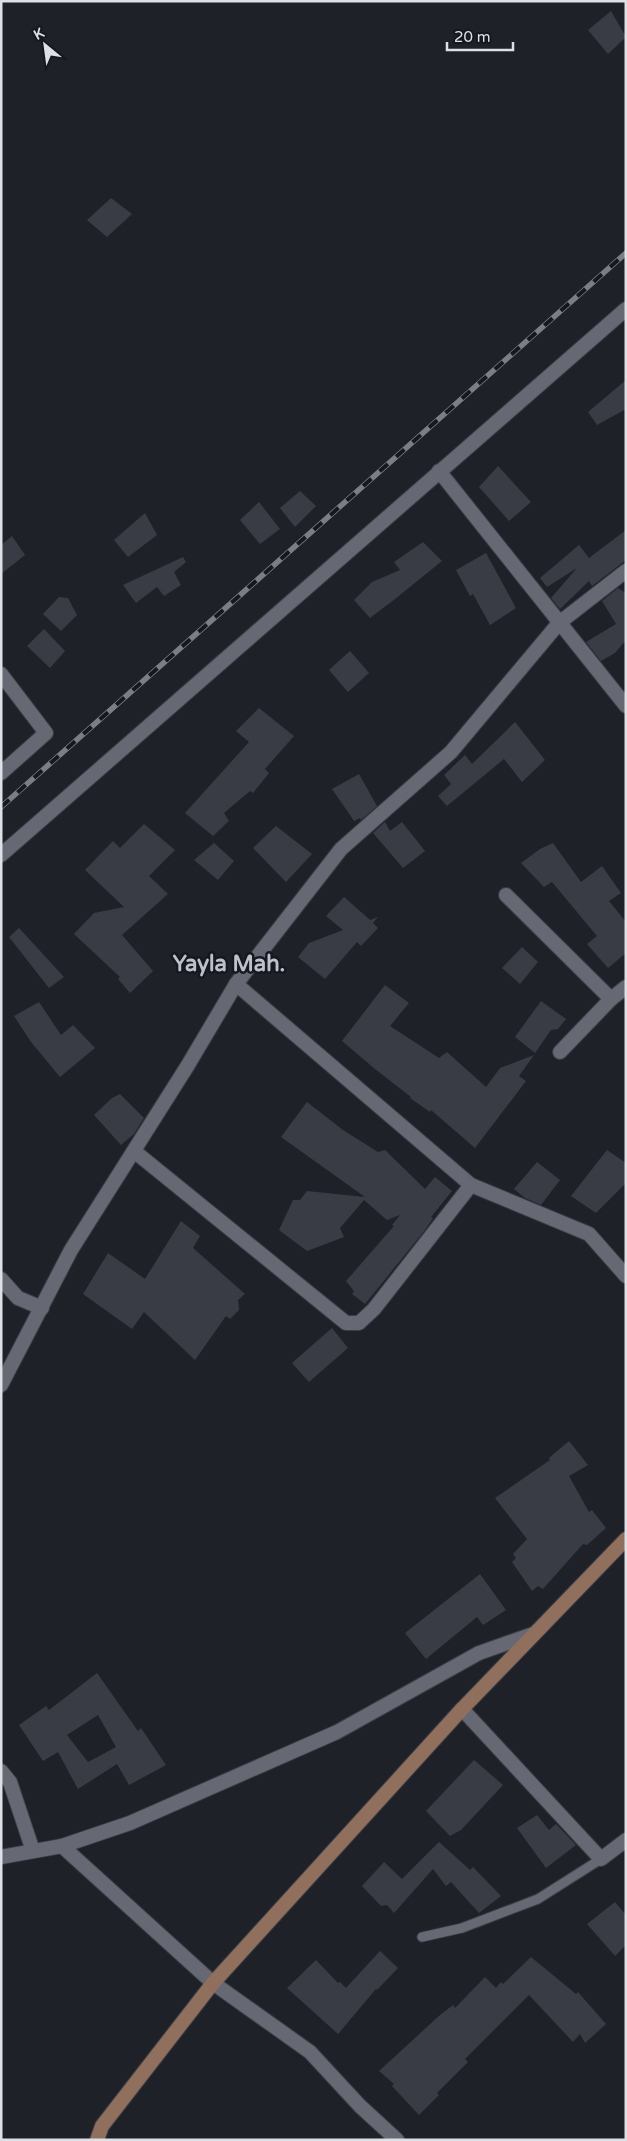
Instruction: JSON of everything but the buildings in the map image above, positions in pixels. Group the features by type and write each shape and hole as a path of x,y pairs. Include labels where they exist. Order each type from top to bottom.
{"main road":[{"path":"97,2140 102,2126 213,1983 462,1709 626,1539"}],"street":[{"path":"1,855 439,471 625,311"},
{"path":"439,471 626,706"},
{"path":"1,1385 71,1250 236,984 341,849 451,752 560,623 626,572"},
{"path":"1,674 46,732 1,773"},
{"path":"506,895 611,999"},
{"path":"236,984 471,1185 588,1234 626,1276"},
{"path":"560,1052 611,999 626,987"},
{"path":"134,1151 346,1323 359,1323 374,1309 471,1185"},
{"path":"1,1280 18,1298 42,1308"},
{"path":"1,1857 62,1846 130,1823 337,1732 479,1653 533,1634"},
{"path":"462,1709 601,1859 626,1840"},
{"path":"1,1771 10,1782 33,1851"},
{"path":"62,1846 213,1983 310,2052 360,2106 398,2140"}],"lane":[{"path":"422,1937 462,1928 538,1900 601,1859"}],"railway":[{"path":"1,807 626,253"}],"district":[{"name":"Yayla Mah.","path":"229,964"}]}
